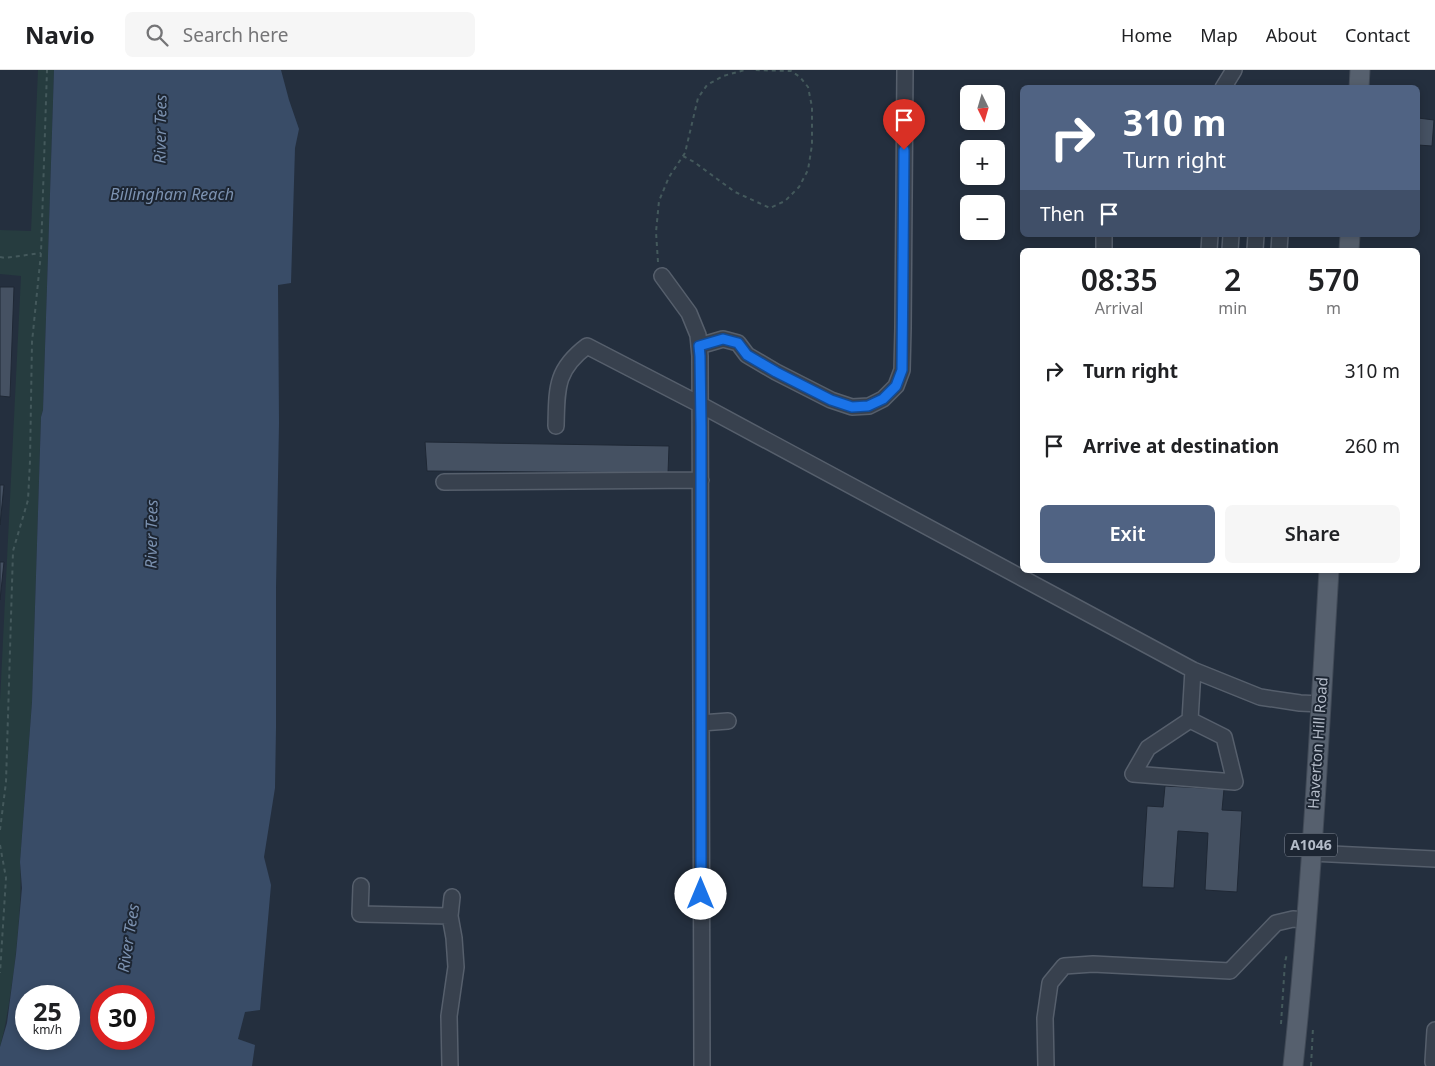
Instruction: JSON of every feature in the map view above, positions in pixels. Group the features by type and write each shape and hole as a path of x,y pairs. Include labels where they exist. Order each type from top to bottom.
{"main road":[{"path":"1359,85 1360,70"},
{"name":"Haverton Hill Road","path":"1293,1066 1311,853 1329,573"}],"street":[{"path":"700,351 723,339 738,343 747,355 776,372 831,400 852,407 868,406 883,399 896,386 902,370 903,345 905,70"},
{"path":"1226,85 1234,70"},
{"path":"662,276 688,313 698,335 700,351 702,1066"},
{"path":"556,426 556,400 559,380 564,369 587,346 728,419 1193,670 1260,697 1321,704"},
{"path":"701,426 728,419"},
{"path":"444,482 701,480"},
{"path":"1190,720 1193,670"},
{"path":"1190,720 1224,737 1235,782 1133,774 1148,748 1190,720"},
{"path":"701,723 728,721"},
{"path":"1311,853 1435,859"},
{"path":"362,886 360,914 450,916"},
{"path":"450,1066 449,1016 456,967 450,916 452,898"},
{"path":"1046,1066 1045,1018 1050,983 1064,966 1093,964 1230,971 1276,923 1293,919 1306,920"},
{"path":"1435,1030 1433,1062 1435,1065"}],"path":[{"path":"0,830 6,782 13,551 28,500 32,342 41,253 47,70"},
{"path":"662,276 657,258 656,232 659,201 669,177 685,153 698,98 707,85 723,76 745,70"},
{"path":"683,156 735,192 770,208 785,201 799,187 808,170 812,145 812,107 808,87 800,77 791,71 752,70"},
{"path":"0,257 41,253"},
{"path":"0,845 6,878 0,973"}],"green space":[{"path":"38,70 54,70 32,702 20,862 18,930 10,999 0,1047 0,701 21,276 0,274 0,230 31,231"}],"water":[{"name":"Billingham Reach","path":"54,70 281,70 299,129 295,148 291,283 278,285 279,423 275,788 264,857 271,885 260,1010 245,1012 238,1039 255,1045 252,1066 0,1066 0,1047 7,1023 22,888 20,862 32,702 41,417 43,410"}],"building":[{"path":"1420,118 1434,120 1432,146 1420,145"},
{"path":"0,287 14,287 10,397 0,396"},
{"path":"425,442 669,446 668,473 427,471"},
{"path":"0,485 4,485 0,525"},
{"path":"0,562 4,562 0,600"},
{"path":"1165,786 1224,789 1222,810 1242,811 1237,892 1205,890 1208,833 1178,831 1174,888 1142,887 1147,806 1163,807"}],"route":[{"path":"701,894 701,426 699,346 723,339 738,343 747,355 776,372 831,400 852,407 868,406 883,399 896,386 902,370 904,150"}],"water label":[{"name":"River Tees","path":"160,129"},
{"name":"River Tees","path":"151,534"},
{"name":"River Tees","path":"128,938"}]}
